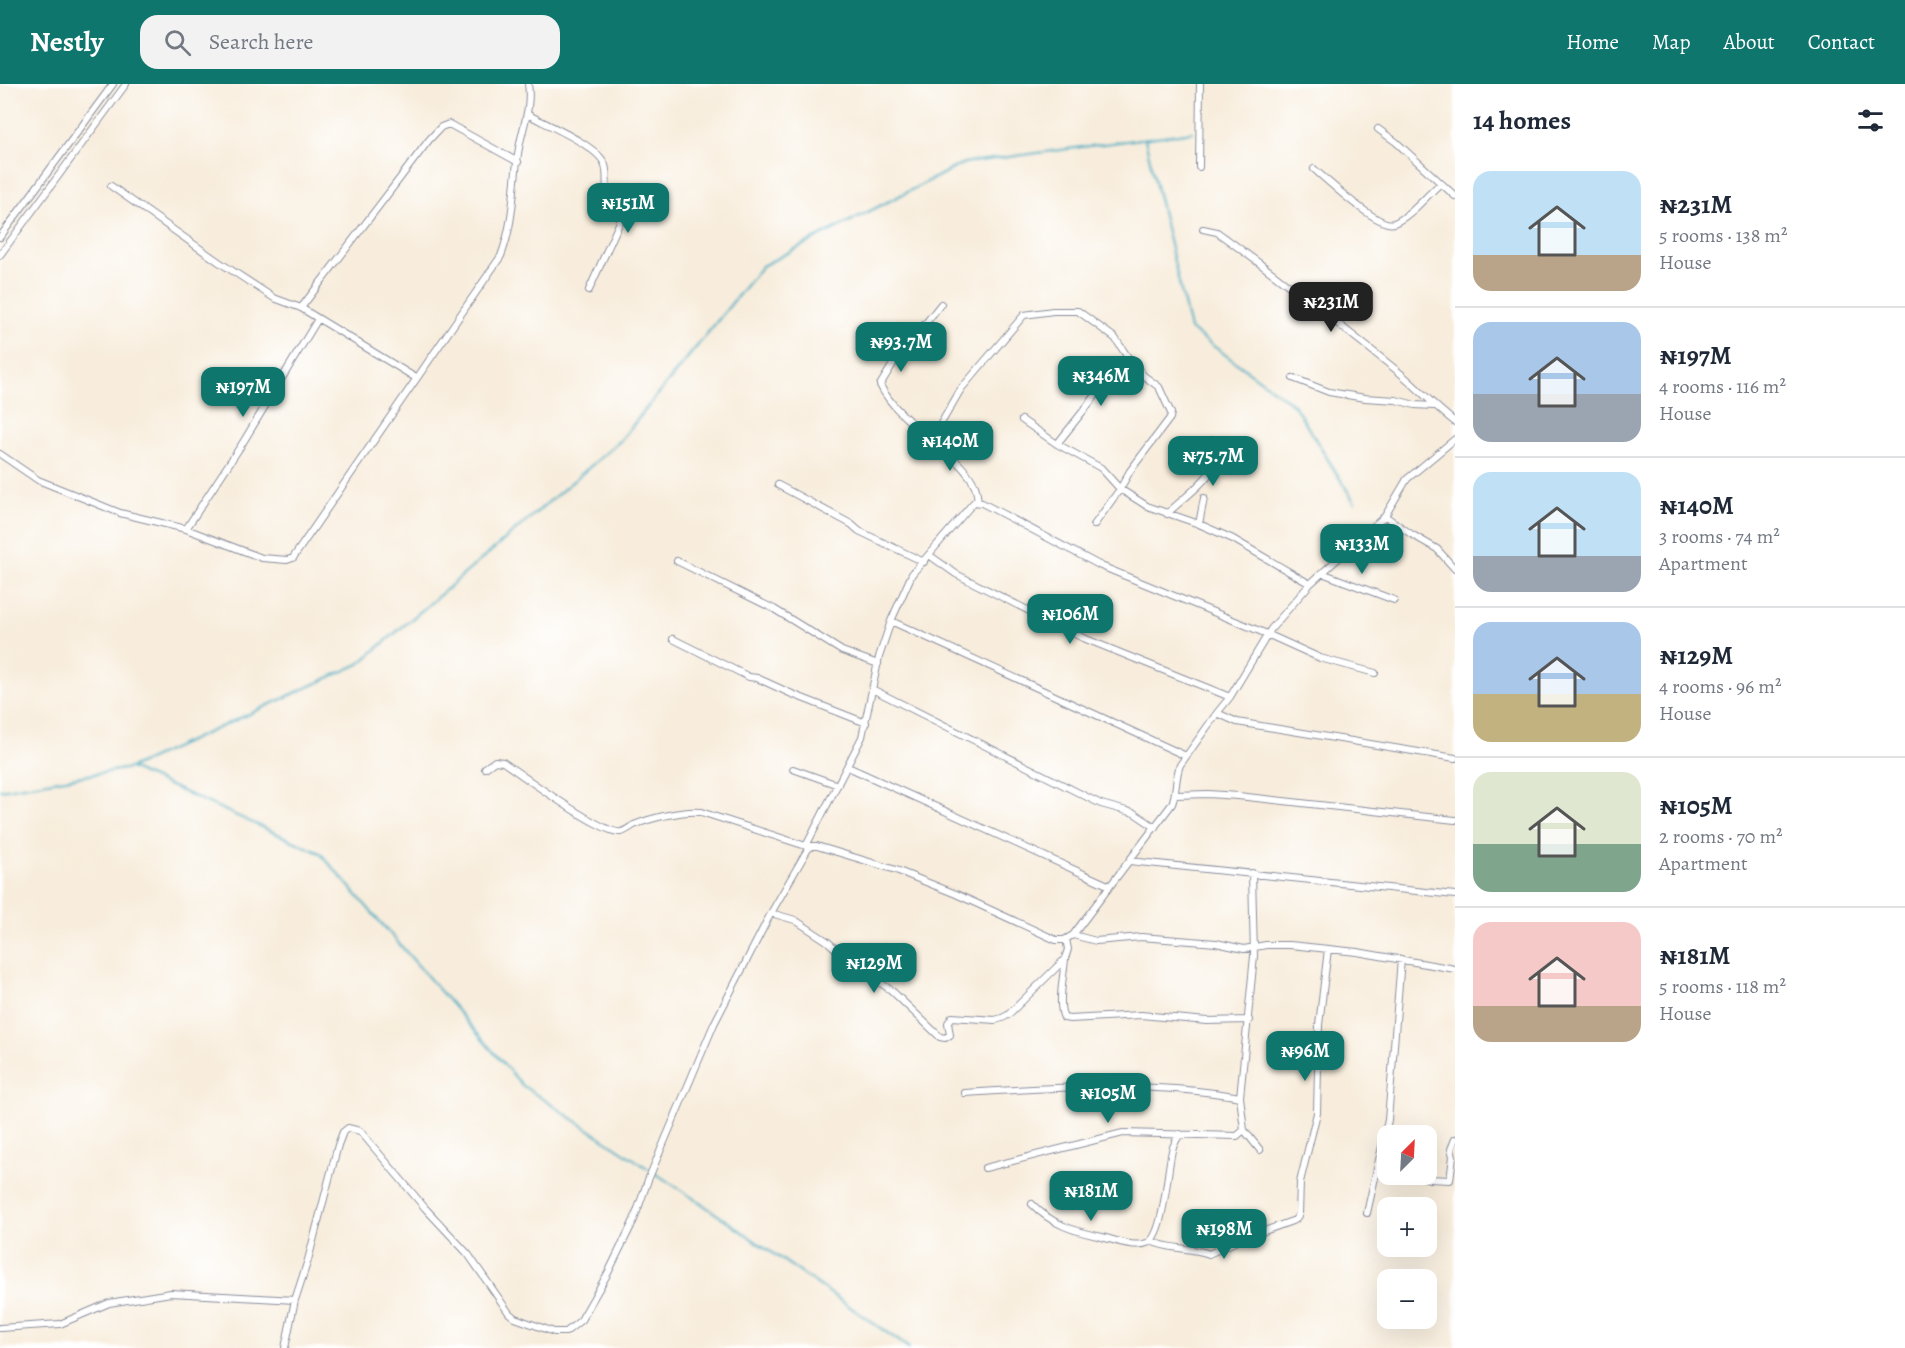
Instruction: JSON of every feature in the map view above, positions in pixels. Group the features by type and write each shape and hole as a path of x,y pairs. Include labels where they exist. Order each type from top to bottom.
{"street":[{"path":"0,237 112,84"},
{"path":"0,255 126,84"},
{"path":"0,454 38,480 120,513 186,529 262,558 287,560 293,558 501,256 508,239 512,219 518,162 527,114 528,84"},
{"path":"1198,167 1200,84"},
{"path":"527,114 596,152 605,164 606,203"},
{"path":"301,308 441,127 449,124 518,162"},
{"path":"1378,129 1455,196"},
{"path":"1314,169 1373,217 1387,224 1394,223 1404,216 1441,183"},
{"path":"111,186 274,298 301,308 416,378"},
{"path":"589,290 627,206 606,194"},
{"path":"1203,229 1216,232 1294,287 1410,381 1430,399 1434,406 1455,422"},
{"path":"941,304 893,364 880,385 886,397 902,414 969,474 975,486 978,502"},
{"path":"932,439 962,389 1024,315 1053,311 1078,311 1115,338 1144,376 1159,387 1171,413 1170,418 1130,471 1094,525"},
{"path":"186,529 242,444 318,318"},
{"path":"1057,444 1127,356"},
{"path":"1293,378 1329,392 1434,406"},
{"path":"1022,420 1057,444 1101,468 1120,489 1147,506 1233,539 1310,584"},
{"path":"1249,1020 1207,1020 1142,1015 1064,1018 1061,1004 1069,937 1172,804 1177,772 1186,756 1230,698 1267,634 1310,584 1385,516 1407,479 1455,439"},
{"path":"1167,514 1205,478 1212,468 1215,456 1213,440"},
{"path":"778,485 859,531 924,562"},
{"path":"1198,524 1204,498"},
{"path":"285,1348 295,1300 308,1260 338,1145 343,1132 348,1128 360,1131 425,1208 468,1254 509,1313 515,1318 554,1332 566,1332 581,1320 608,1273 634,1220 648,1180 714,1024 848,766 866,723 878,664 891,621 912,574 971,504 978,502 1101,566 1320,658 1375,673"},
{"path":"1385,516 1437,549 1455,569"},
{"path":"929,555 956,574 1081,637 1230,698"},
{"path":"677,561 774,609 842,651 878,664"},
{"path":"1322,573 1394,600"},
{"path":"891,621 1186,756"},
{"path":"673,639 749,677 866,723"},
{"path":"873,688 1101,804 1134,813 1155,827"},
{"path":"1217,713 1236,722 1455,758"},
{"path":"485,768 495,761 503,762 596,825 614,832 621,832 633,826 691,811 807,847 816,846 896,870 956,894 1056,940 1069,937 1096,941 1141,937 1216,943 1244,949 1266,945 1290,945 1401,959 1455,969"},
{"path":"848,766 1110,886"},
{"path":"793,769 838,785"},
{"path":"1175,795 1228,795 1455,820"},
{"path":"1129,861 1455,895"},
{"path":"1252,873 1254,947 1249,1020 1240,1097 1244,1130 1260,1150"},
{"path":"771,914 795,920 827,941 856,967 891,990 940,1037 945,1038 950,1035 948,1023 952,1017 995,1020 1008,1015 1065,959"},
{"path":"1151,1241 1163,1246 1187,1250 1196,1249 1209,1254 1239,1240 1295,1221 1299,1214 1300,1182 1317,1113 1320,1025 1328,949"},
{"path":"1387,1125 1401,959"},
{"path":"965,1093 1036,1088 1147,1087 1206,1091 1240,1097"},
{"path":"985,1168 1123,1133 1237,1136 1244,1130"},
{"path":"1032,1204 1043,1216 1068,1229 1132,1244 1144,1244 1151,1241 1155,1235 1170,1177 1173,1147 1180,1134"},
{"path":"1437,1179 1449,1180 1453,1156 1451,1149 1454,1147 1455,1139"},
{"path":"1367,1213 1377,1173"},
{"path":"0,1329 60,1324 109,1303 171,1293 295,1300"}],"waterway":[{"path":"0,790 130,768 359,664 620,441 762,266 964,163 1193,132"},
{"path":"1145,139 1190,329 1294,405 1355,503"},
{"path":"130,768 320,853 523,1086 702,1204 909,1348"}]}
